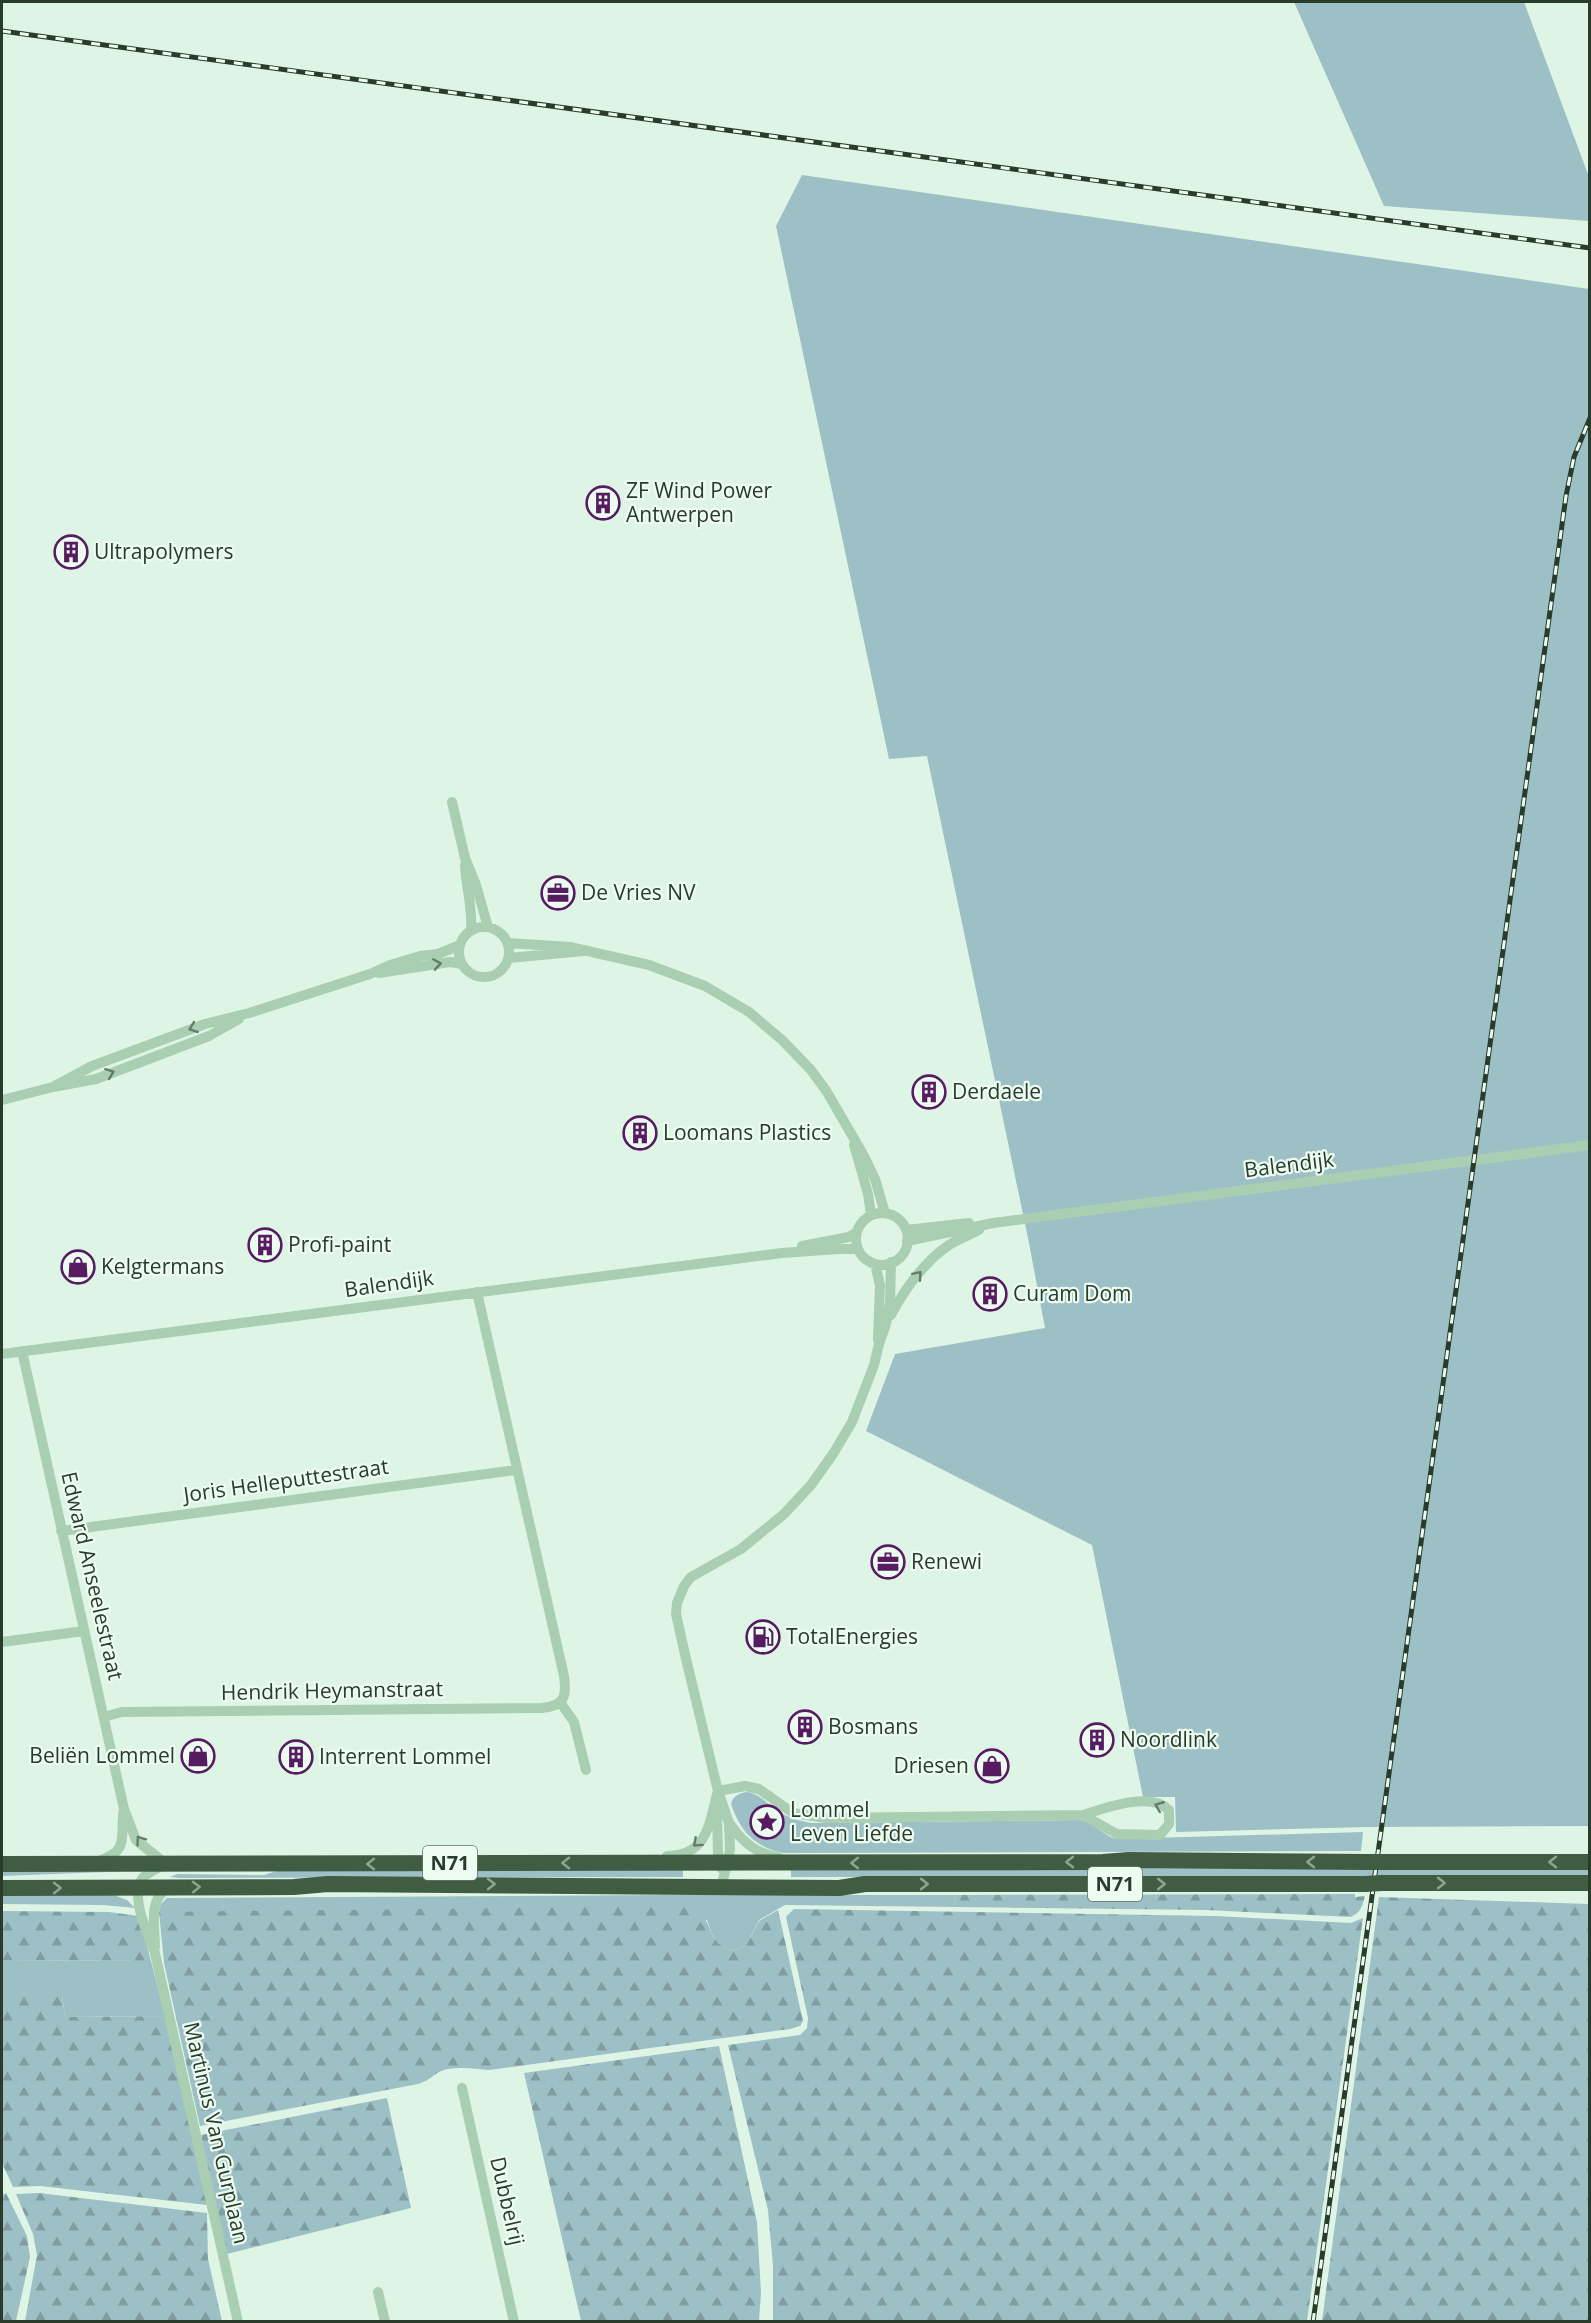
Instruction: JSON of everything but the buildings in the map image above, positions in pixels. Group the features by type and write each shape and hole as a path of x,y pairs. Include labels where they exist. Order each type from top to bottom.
{"highway":[{"name":"N71","path":"2,1888 548,1884 806,1863 1129,1860 1590,1862"},
{"name":"N71","path":"2,1864 624,1863 724,1869 865,1884"},
{"name":"N71","path":"548,1884 577,1887 839,1888 865,1884 1590,1883"}],"street":[{"path":"452,802 465,858 476,885 488,927"},
{"path":"465,858 466,885 472,919 471,931 460,945 462,964 467,971 483,978 500,973 509,958 508,943 504,935 488,927 471,931"},
{"path":"508,943 554,945 649,965 684,977 728,998 749,1012 782,1040 811,1070 839,1111 875,1179 885,1213"},
{"path":"53,1087 92,1066 205,1024 249,1013 370,974 390,965 420,956 438,954 460,945"},
{"path":"509,958 584,951"},
{"path":"370,974 450,962 462,964"},
{"path":"2,1100 96,1079 209,1036 249,1013"},
{"path":"149,1045 153,1056"},
{"path":"852,1136 868,1194 871,1215"},
{"name":"Balendijk","path":"993,1224 1590,1145"},
{"path":"885,1213 898,1219 906,1235 902,1254 891,1262 875,1264 862,1256 858,1249 857,1232 860,1225 871,1215 885,1213"},
{"path":"906,1235 993,1224"},
{"path":"886,1324 912,1282 938,1254 950,1244 993,1224"},
{"name":"Balendijk","path":"782,1253 796,1247 849,1237 857,1232"},
{"name":"Balendijk","path":"2,1354 782,1253 858,1249"},
{"path":"724,1869 730,1850 729,1823 718,1791 678,1620 677,1604 680,1594 691,1577 741,1549 771,1526 811,1485 833,1454 852,1422 874,1365 890,1304 891,1262"},
{"path":"875,1264 880,1284 879,1344"},
{"path":"477,1292 564,1676 566,1690 560,1702 574,1722 586,1770"},
{"name":"Edward Anseelestraat","path":"22,1352 124,1809 136,1840 166,1864"},
{"name":"Joris Helleputtestraat","path":"61,1531 516,1470"},
{"path":"2,1642 84,1631"},
{"name":"Hendrik Heymanstraat","path":"104,1717 122,1712 541,1708 551,1707 560,1702"},
{"path":"718,1791 745,1786 759,1789 793,1813 826,1818 1083,1815 1120,1803 1148,1802 1164,1805 1169,1810 1169,1824 1160,1835 1118,1834 1083,1815"},
{"path":"624,1863 657,1856 677,1856 694,1848 708,1830 718,1791"},
{"path":"718,1791 718,1847 724,1869"},
{"name":"Edward Anseelestraat","path":"88,1864 111,1856 119,1850 122,1842 121,1821 124,1809"},
{"path":"729,1823 744,1842 753,1849 766,1855 806,1863"},
{"path":"138,1888 142,1878 166,1864"},
{"path":"112,1888 131,1895 140,1909"},
{"name":"Martinus Van Gurplaan","path":"138,1888 145,1928 156,1953"},
{"name":"Martinus Van Gurplaan","path":"167,1888 156,1899 154,1910 156,1953 238,2322"},
{"name":"Dubbelrij","path":"462,2088 514,2322"},
{"path":"378,2292 385,2322"}],"green space":[{"path":"1294,2 1524,2 1589,177 1589,221 1384,206"},
{"path":"802,175 1589,289 1589,1826 1367,1827 1176,1832 1175,1797 1143,1797 1092,1545 866,1431 895,1354 1045,1328 927,756 889,759 776,226"},
{"path":"746,1792 758,1796 788,1816 812,1823 1081,1820 1116,1839 1363,1832 1361,1851 782,1853 756,1842 739,1822 731,1804 736,1796"},
{"path":"791,1868 1590,1868 1589,1877 791,1877"},
{"path":"683,1869 683,1877 170,1877 177,1874 264,1875 280,1870"},
{"path":"2,1870 107,1872 2,1876"},
{"path":"1355,1894 1355,1897 1365,1896 1361,1909 1351,1917 1206,1910 954,1907 956,1895"},
{"path":"2,1895 114,1895 127,1900 135,1908 103,1905 2,1904"},
{"path":"956,1895 954,1907 785,1905 759,1920 747,1944 736,1951 723,1947 716,1941 707,1920 159,1912 161,1904 167,1898"},
{"path":"1379,1897 1589,1904 1589,2321 1322,2321"},
{"path":"674,1906 691,1908 701,1914 718,1943 736,1951 747,1944 759,1921 778,1910 803,2021 800,2026 489,2070 464,2068 445,2070 418,2084 200,2126 164,1963 159,1912"},
{"path":"794,1909 1215,1916 1351,1923 1363,1918 1307,2321 773,2321 773,2266 768,2210 728,2045 800,2035 807,2028 808,2018 786,1917"},
{"path":"2,1911 109,1912 139,1916 151,1961 2,1960"},
{"path":"2,1960 151,1961 165,2016 65,2017 62,1994 2,1994"},
{"path":"2,1994 62,1994 65,2017 165,2016 207,2205 40,2186 13,2187 2,2163"},
{"path":"719,2046 757,2222 761,2293 759,2321 581,2321 524,2073"},
{"path":"387,2098 411,2208 219,2256 201,2135"},
{"path":"6,2193 27,2236 30,2257 16,2321 2,2321 2,2195"},
{"path":"39,2193 207,2213 208,2259 222,2321 25,2321 37,2255 33,2234 16,2194"}],"railway":[{"path":"2,31 1590,248"},
{"path":"1313,2322 1566,496 1574,457 1590,418"}],"place":[{"name":"ZF Wind Power Antwerpen","path":"603,503"},
{"name":"Ultrapolymers","path":"71,552"},
{"name":"De Vries NV","path":"558,893"},
{"name":"Derdaele","path":"929,1092"},
{"name":"Loomans Plastics","path":"640,1133"},
{"name":"Profi-paint","path":"265,1245"},
{"name":"Kelgtermans","path":"78,1267"},
{"name":"Curam Dom","path":"990,1294"},
{"name":"Renewi","path":"888,1562"},
{"name":"TotalEnergies","path":"763,1637"},
{"name":"Bosmans","path":"805,1727"},
{"name":"Noordlink","path":"1097,1740"},
{"name":"Beliën Lommel","path":"198,1756"},
{"name":"Interrent Lommel","path":"296,1757"},
{"name":"Driesen","path":"992,1766"},
{"name":"Lommel Leven Liefde","path":"767,1822"}]}
